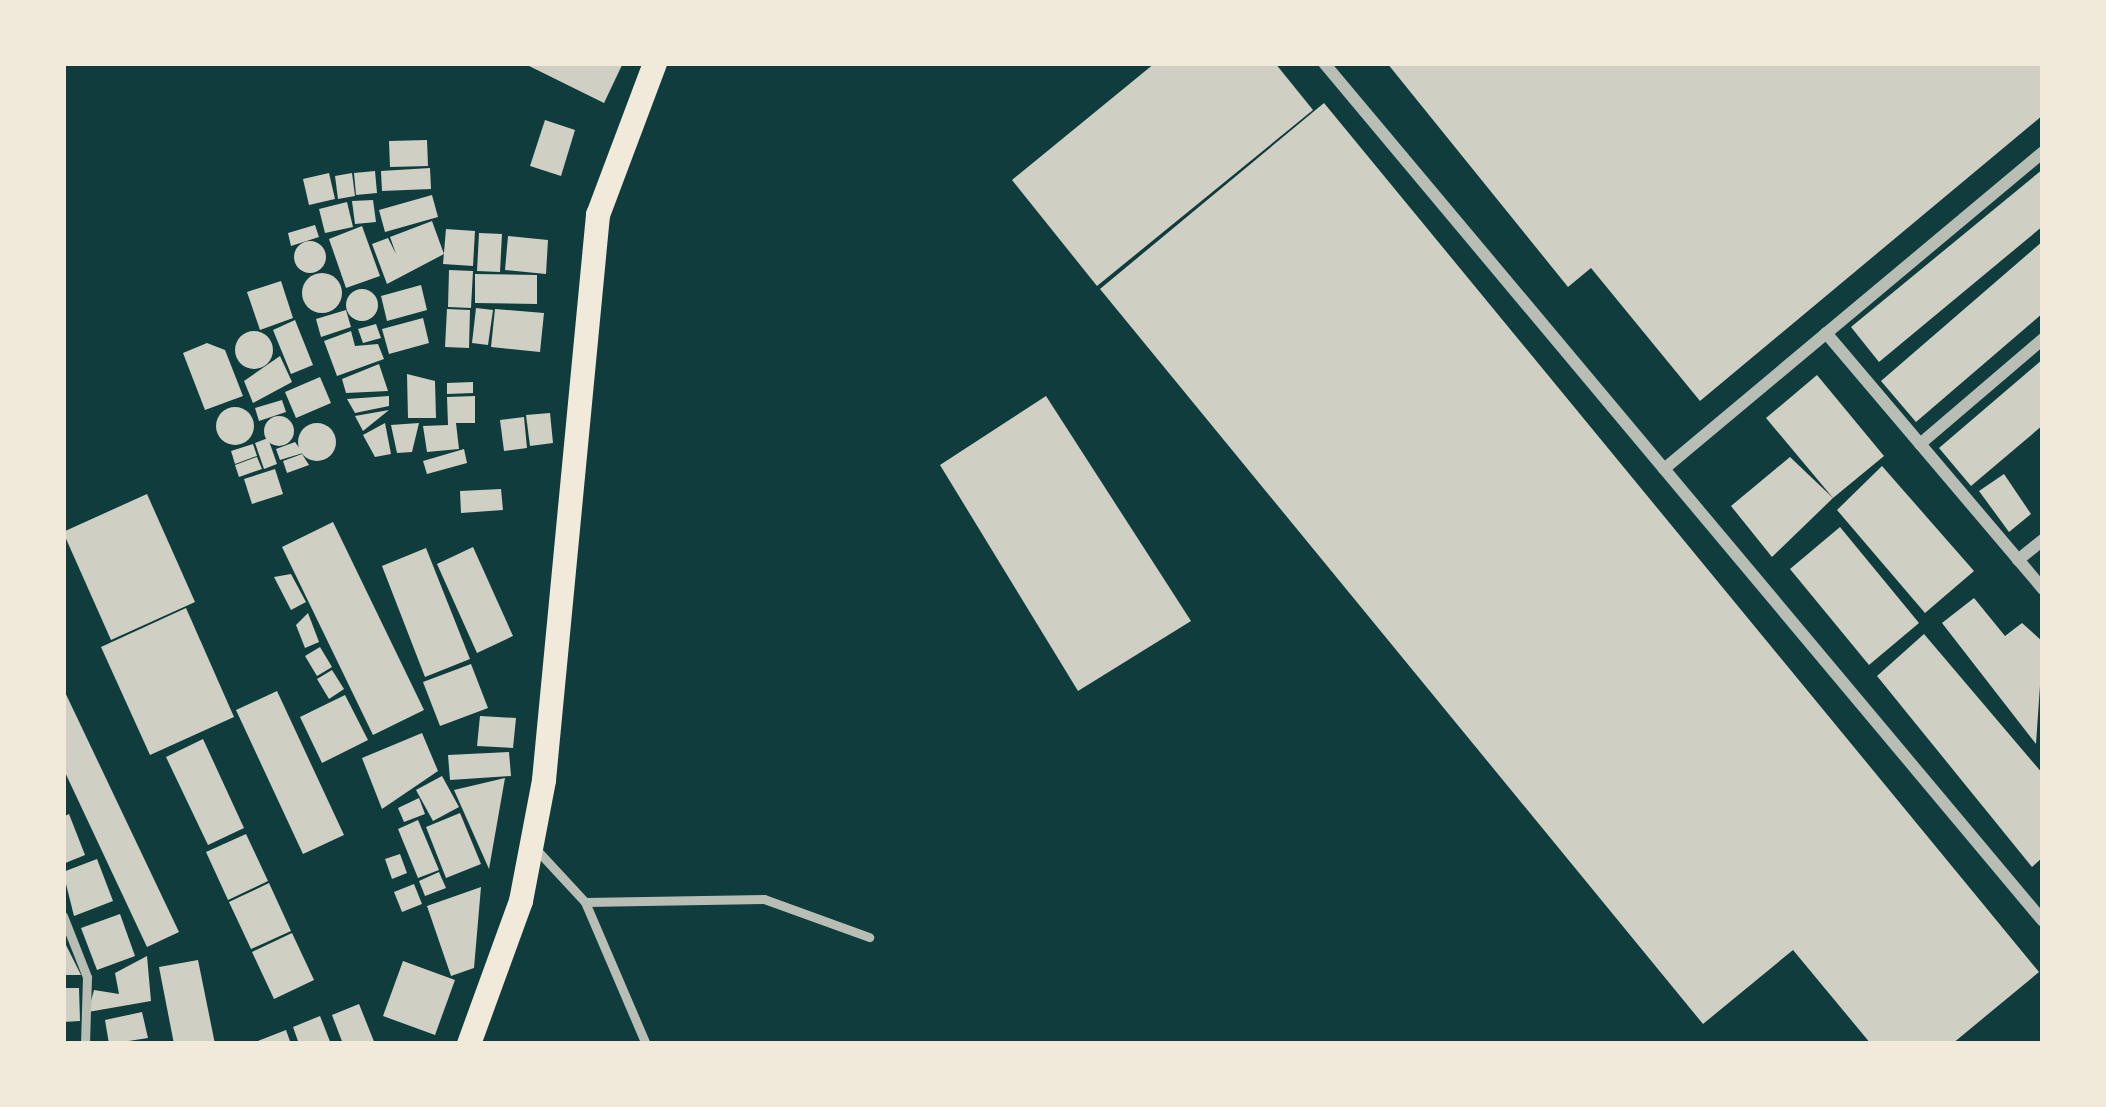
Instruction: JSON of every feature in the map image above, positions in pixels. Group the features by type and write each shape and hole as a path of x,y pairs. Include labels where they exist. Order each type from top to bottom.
{"main road":[{"path":"469,1044 531,844 557,674 588,276 614,158 655,63"}],"street":[{"path":"1324,63 2043,921"},
{"path":"1664,470 2043,152"},
{"path":"1826,333 2043,589"},
{"path":"1920,444 2043,339"},
{"path":"2018,560 2043,540"}],"lane":[{"path":"531,844 585,902 646,1044"},
{"path":"585,902 764,899 869,937"},
{"path":"63,916 87,977 86,1044"}],"building":[{"path":"523,63 623,63 604,103"},
{"path":"1155,63 1275,63 1313,110 1097,286 1012,180"},
{"path":"1387,63 2043,63 2043,115 1700,401 1591,268 1568,287"},
{"path":"1324,103 2039,972 1952,1044 1871,1044 1793,950 1703,1024 1100,289"},
{"path":"545,120 575,130 561,176 530,166"},
{"path":"427,140 428,166 390,167 389,141"},
{"path":"430,168 431,189 382,191 381,171"},
{"path":"2043,169 2043,226 1879,362 1851,327"},
{"path":"375,171 377,193 356,195 354,173"},
{"path":"329,173 335,199 309,205 303,179"},
{"path":"352,173 355,196 338,199 335,176"},
{"path":"432,195 438,217 385,232 379,210"},
{"path":"373,200 376,222 355,224 352,201"},
{"path":"347,202 353,227 325,233 319,209"},
{"path":"432,221 444,254 387,284 372,244 388,238 396,254 390,237"},
{"path":"315,225 319,237 291,246 288,233"},
{"path":"362,226 380,276 346,288 329,239"},
{"path":"446,229 475,231 473,266 443,264"},
{"path":"479,233 502,234 500,272 477,271"},
{"path":"508,236 548,240 546,274 505,270"},
{"path":"310,241 321,246 326,257 321,268 310,273 299,268 294,257 299,246"},
{"path":"2043,241 2043,313 1916,422 1881,381"},
{"path":"449,270 473,271 471,308 448,307"},
{"path":"322,273 336,279 342,293 336,307 322,313 308,307 302,293 308,279"},
{"path":"475,274 537,275 537,304 475,303"},
{"path":"281,281 293,318 260,330 247,292"},
{"path":"421,285 427,310 387,321 381,296"},
{"path":"362,289 374,293 378,305 374,317 362,321 350,317 346,305 350,293"},
{"path":"476,308 493,310 488,345 472,343"},
{"path":"447,309 470,310 469,348 445,347"},
{"path":"495,309 544,313 540,352 491,347"},
{"path":"346,310 351,327 321,337 316,319"},
{"path":"423,318 429,343 389,354 382,329"},
{"path":"295,320 313,365 291,374 273,330"},
{"path":"376,324 381,338 363,343 358,329"},
{"path":"254,331 267,337 273,350 267,363 254,369 241,363 235,350 241,337"},
{"path":"351,331 355,346 378,344 384,359 337,376 324,341"},
{"path":"207,343 225,350 243,396 205,410 183,353"},
{"path":"280,356 292,382 253,403 244,381"},
{"path":"2043,359 2043,425 1971,486 1939,448"},
{"path":"379,364 388,391 346,393 342,379"},
{"path":"407,374 435,381 436,418 408,418"},
{"path":"1817,375 1884,456 1833,498 1766,418"},
{"path":"320,377 331,403 296,418 285,392"},
{"path":"473,382 473,393 447,394 447,383"},
{"path":"389,396 389,406 355,413 347,399"},
{"path":"475,396 475,423 456,423 459,449 427,452 423,426 448,425 447,397"},
{"path":"1046,396 1191,621 1078,691 940,465"},
{"path":"282,400 286,412 259,421 255,408"},
{"path":"235,407 249,412 254,426 249,440 235,445 221,440 216,426 221,412"},
{"path":"389,410 363,431 355,416"},
{"path":"550,413 553,443 530,446 526,415"},
{"path":"279,416 294,431 279,446 264,431"},
{"path":"524,417 527,448 504,451 500,420"},
{"path":"317,423 330,429 336,442 330,455 317,461 304,455 298,442 304,429"},
{"path":"385,423 391,454 375,457 363,435"},
{"path":"419,423 412,452 397,453 391,425"},
{"path":"268,438 277,464 264,469 255,443"},
{"path":"295,442 303,453 280,460 276,449"},
{"path":"253,444 257,456 235,464 231,451"},
{"path":"464,449 467,463 427,474 423,461"},
{"path":"302,454 309,465 287,473 283,461"},
{"path":"257,457 262,469 239,477 235,465"},
{"path":"1790,457 1833,498 1772,557 1731,506"},
{"path":"1882,466 1974,571 1925,613 1837,510"},
{"path":"275,469 283,494 252,504 244,479"},
{"path":"2004,474 2031,514 2009,532 1979,491"},
{"path":"501,489 503,510 461,513 460,491"},
{"path":"147,494 195,602 111,640 63,532"},
{"path":"333,522 424,710 373,735 282,547"},
{"path":"1840,527 1919,623 1869,665 1790,569"},
{"path":"473,547 513,636 477,653 437,564"},
{"path":"426,548 470,659 425,677 382,566"},
{"path":"291,574 306,602 291,610 274,577"},
{"path":"1974,598 2005,636 2022,623 2043,642 2036,744 1942,623"},
{"path":"186,608 234,717 150,755 101,647"},
{"path":"308,613 319,642 305,648 296,625"},
{"path":"1924,634 2043,774 2043,857 2032,867 1877,676"},
{"path":"320,647 332,667 317,676 305,656"},
{"path":"471,664 488,708 440,726 423,682"},
{"path":"332,670 344,689 329,699 317,679"},
{"path":"63,688 179,932 147,947 63,768"},
{"path":"277,691 344,835 303,854 236,710"},
{"path":"345,695 368,740 322,763 300,717"},
{"path":"480,716 516,718 513,748 477,746"},
{"path":"422,733 438,771 382,809 362,758"},
{"path":"203,739 244,828 208,845 166,757"},
{"path":"509,752 511,776 450,780 448,755"},
{"path":"442,776 459,807 433,821 416,790"},
{"path":"505,778 489,869 454,790"},
{"path":"419,798 425,814 404,822 398,808"},
{"path":"460,813 481,864 446,878 426,827"},
{"path":"69,814 85,855 63,864 63,817"},
{"path":"418,820 439,870 418,878 398,829"},
{"path":"246,834 268,881 228,900 206,852"},
{"path":"400,854 407,873 392,879 385,859"},
{"path":"97,859 113,901 74,916 63,872"},
{"path":"439,872 446,888 425,896 419,881"},
{"path":"269,883 291,931 251,949 229,902"},
{"path":"414,884 422,904 402,912 394,892"},
{"path":"481,887 474,968 451,976 427,906"},
{"path":"120,914 135,956 97,970 81,928"},
{"path":"292,933 314,980 274,999 252,952"},
{"path":"63,939 81,975 63,975"},
{"path":"147,956 151,1001 88,1012 94,990 119,994 115,973"},
{"path":"198,960 215,1044 174,1044 159,967"},
{"path":"403,961 455,980 435,1035 383,1016"},
{"path":"63,988 79,988 80,1021 63,1022"},
{"path":"359,1004 375,1044 343,1044 332,1015"},
{"path":"142,1012 148,1038 109,1044 105,1020"},
{"path":"320,1016 331,1044 299,1044 293,1027"},
{"path":"286,1030 291,1044 250,1044"}]}
